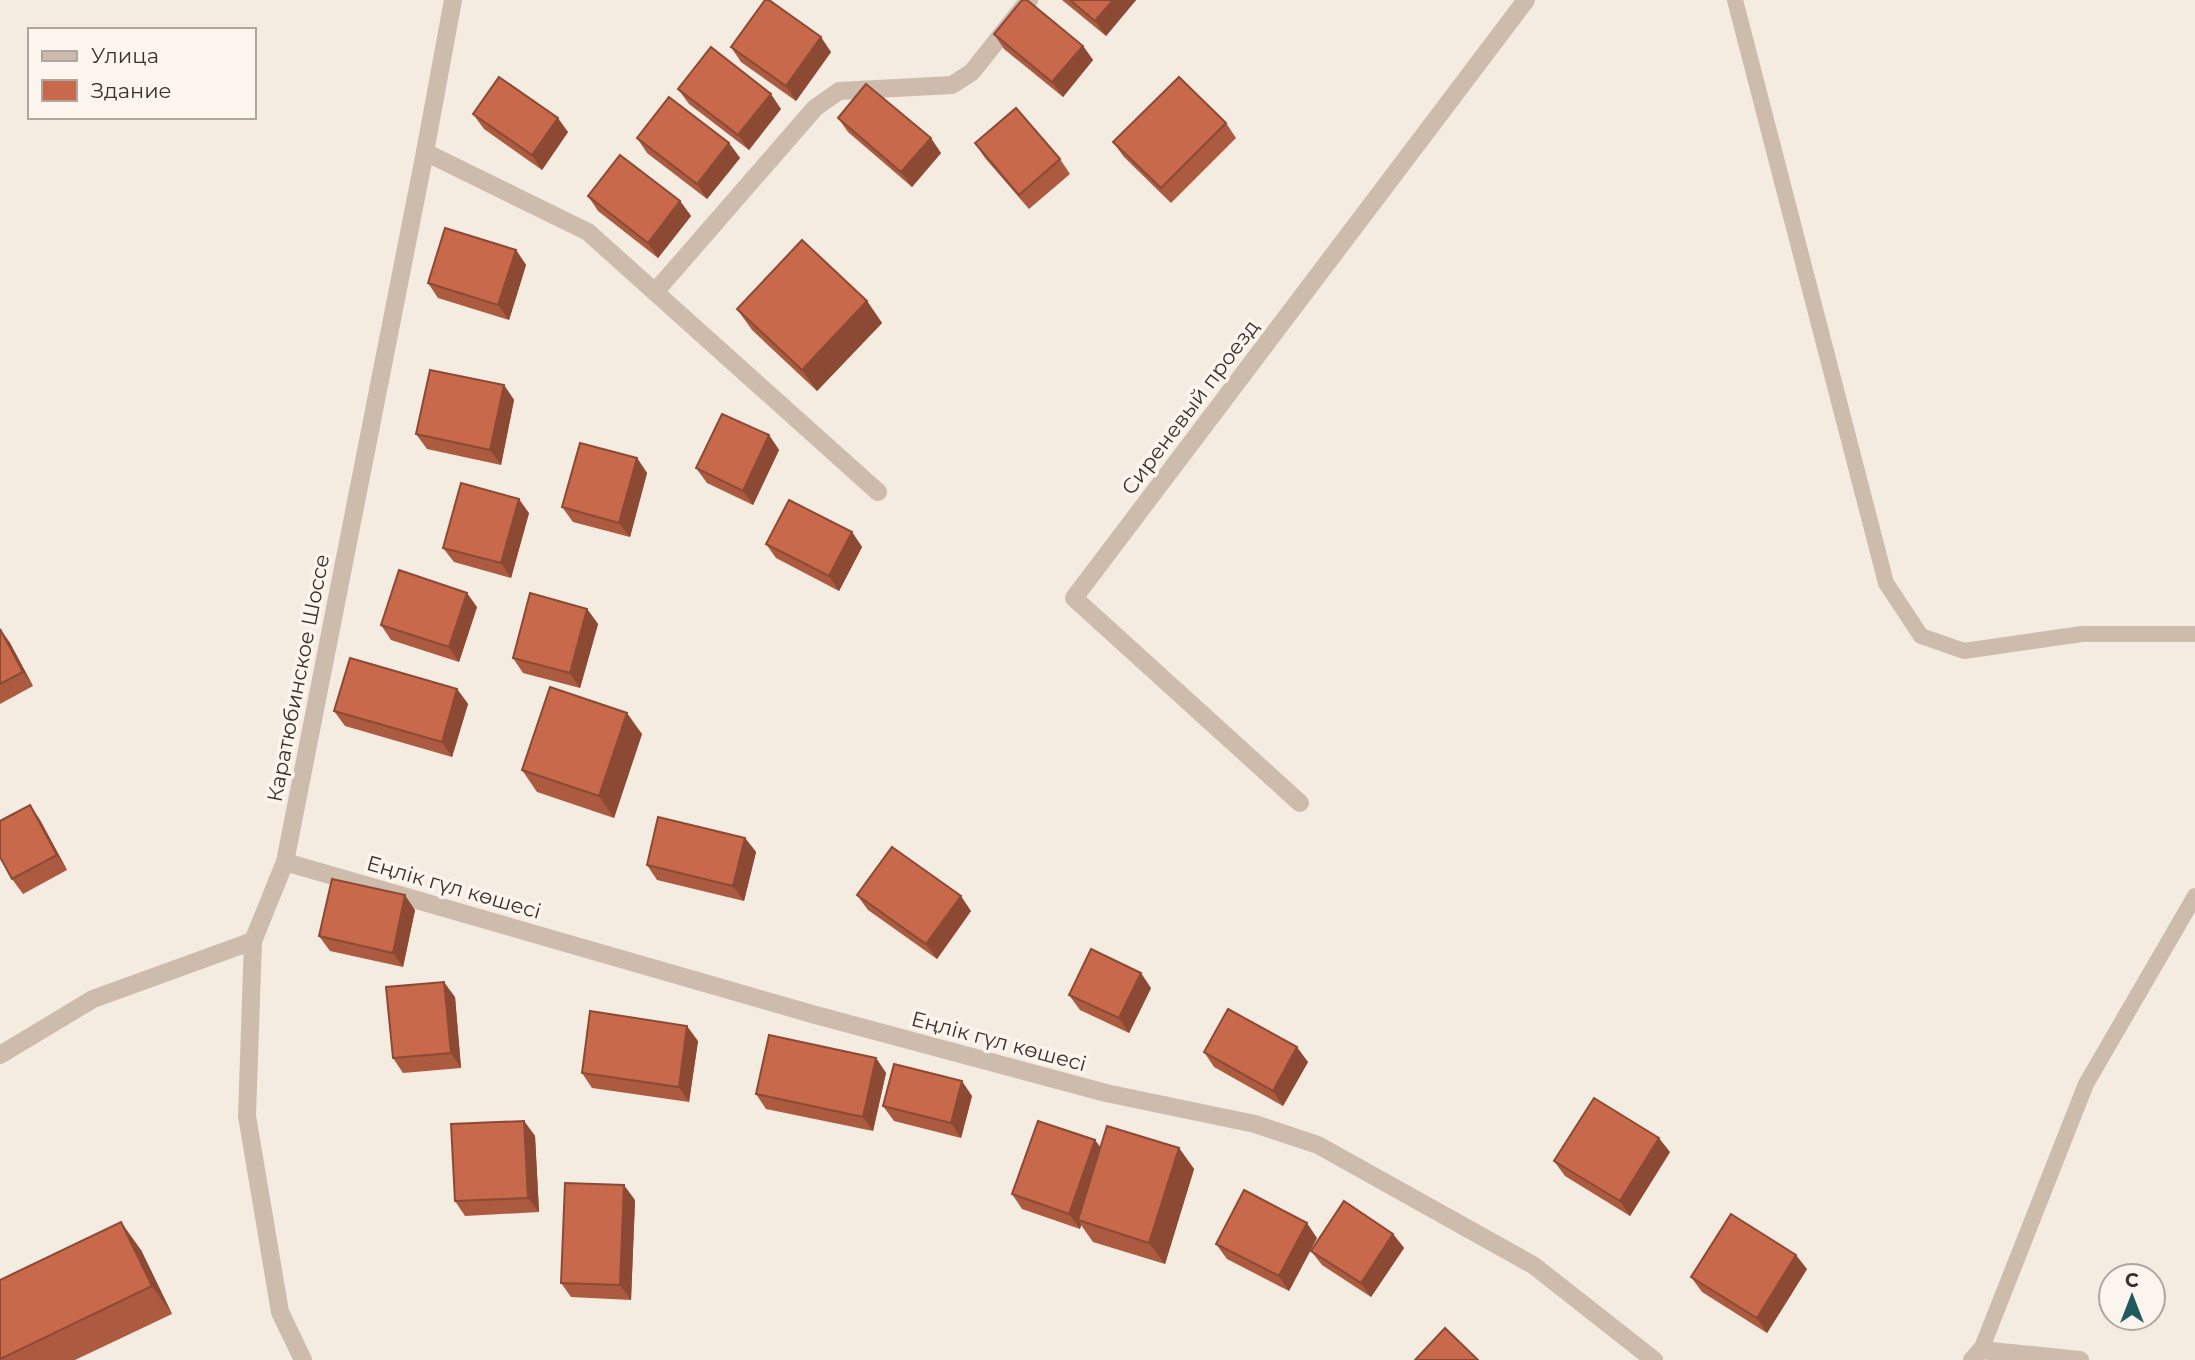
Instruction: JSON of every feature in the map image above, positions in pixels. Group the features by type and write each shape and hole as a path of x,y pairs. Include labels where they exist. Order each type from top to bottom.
{"street":[{"name":"Каратюбинское Шоссе","path":"303,1360 279,1312 247,1116 253,941 285,862 453,0"},
{"path":"655,292 815,107 839,91 951,85 972,72 1029,0"},
{"name":"Сиреневый проезд","path":"1300,803 1074,598 1526,0"},
{"path":"425,152 588,232 878,492"},
{"name":"Еңлік гүл көшесі","path":"285,862 812,1014 1106,1093 1255,1124 1318,1144 1533,1265 1654,1360"},
{"path":"0,1055 93,999 253,941"},
{"path":"1976,1355 2080,1360"}],"lane":[{"path":"1735,0 1886,583 1921,636 1964,650 2082,634 2195,634"},
{"path":"1976,1355 2086,1084 2195,896"}],"building":[{"path":"765,0 769,0 821,37 786,86 731,47"},
{"path":"1022,0 1027,0 1083,46 1052,82 994,34"},
{"path":"1070,0 1113,0 1095,21"},
{"path":"711,47 771,94 738,135 678,89"},
{"path":"499,77 558,118 532,155 473,114"},
{"path":"1179,77 1226,123 1161,188 1113,142"},
{"path":"866,84 931,138 901,172 838,118"},
{"path":"669,97 729,143 697,184 637,138"},
{"path":"1016,108 1060,159 1019,195 975,143"},
{"path":"620,155 680,201 648,243 588,196"},
{"path":"445,228 516,250 498,305 428,283"},
{"path":"802,240 867,301 802,370 737,309"},
{"path":"430,370 504,385 490,450 416,434"},
{"path":"722,414 769,435 743,491 696,468"},
{"path":"580,443 637,458 619,523 562,507"},
{"path":"461,483 519,499 501,563 443,548"},
{"path":"789,500 852,532 829,576 766,544"},
{"path":"399,570 467,593 449,647 381,625"},
{"path":"530,593 587,609 570,673 513,658"},
{"path":"0,629 23,672 0,684"},
{"path":"350,658 457,689 442,742 334,711"},
{"path":"550,687 627,713 599,796 522,770"},
{"path":"30,805 57,855 12,879 0,857 0,821"},
{"path":"658,817 745,838 733,886 647,865"},
{"path":"892,847 961,896 926,944 857,895"},
{"path":"332,879 405,895 393,953 319,936"},
{"path":"1091,949 1141,973 1119,1018 1069,995"},
{"path":"444,982 451,1053 393,1058 386,987"},
{"path":"1228,1009 1297,1047 1273,1091 1204,1052"},
{"path":"590,1011 687,1026 679,1087 582,1073"},
{"path":"769,1035 876,1058 863,1117 756,1094"},
{"path":"894,1064 962,1081 951,1123 883,1106"},
{"path":"1594,1098 1659,1138 1620,1201 1554,1161"},
{"path":"524,1121 528,1198 455,1201 451,1124"},
{"path":"1038,1121 1095,1140 1069,1214 1012,1194"},
{"path":"1107,1126 1179,1148 1149,1243 1078,1220"},
{"path":"565,1183 624,1185 620,1285 561,1283"},
{"path":"1244,1190 1307,1223 1279,1276 1216,1244"},
{"path":"1344,1201 1393,1234 1361,1283 1311,1251"},
{"path":"1731,1214 1796,1255 1757,1318 1691,1277"},
{"path":"121,1222 152,1286 0,1359 0,1280"},
{"path":"1445,1328 1478,1360 1415,1360"}]}
